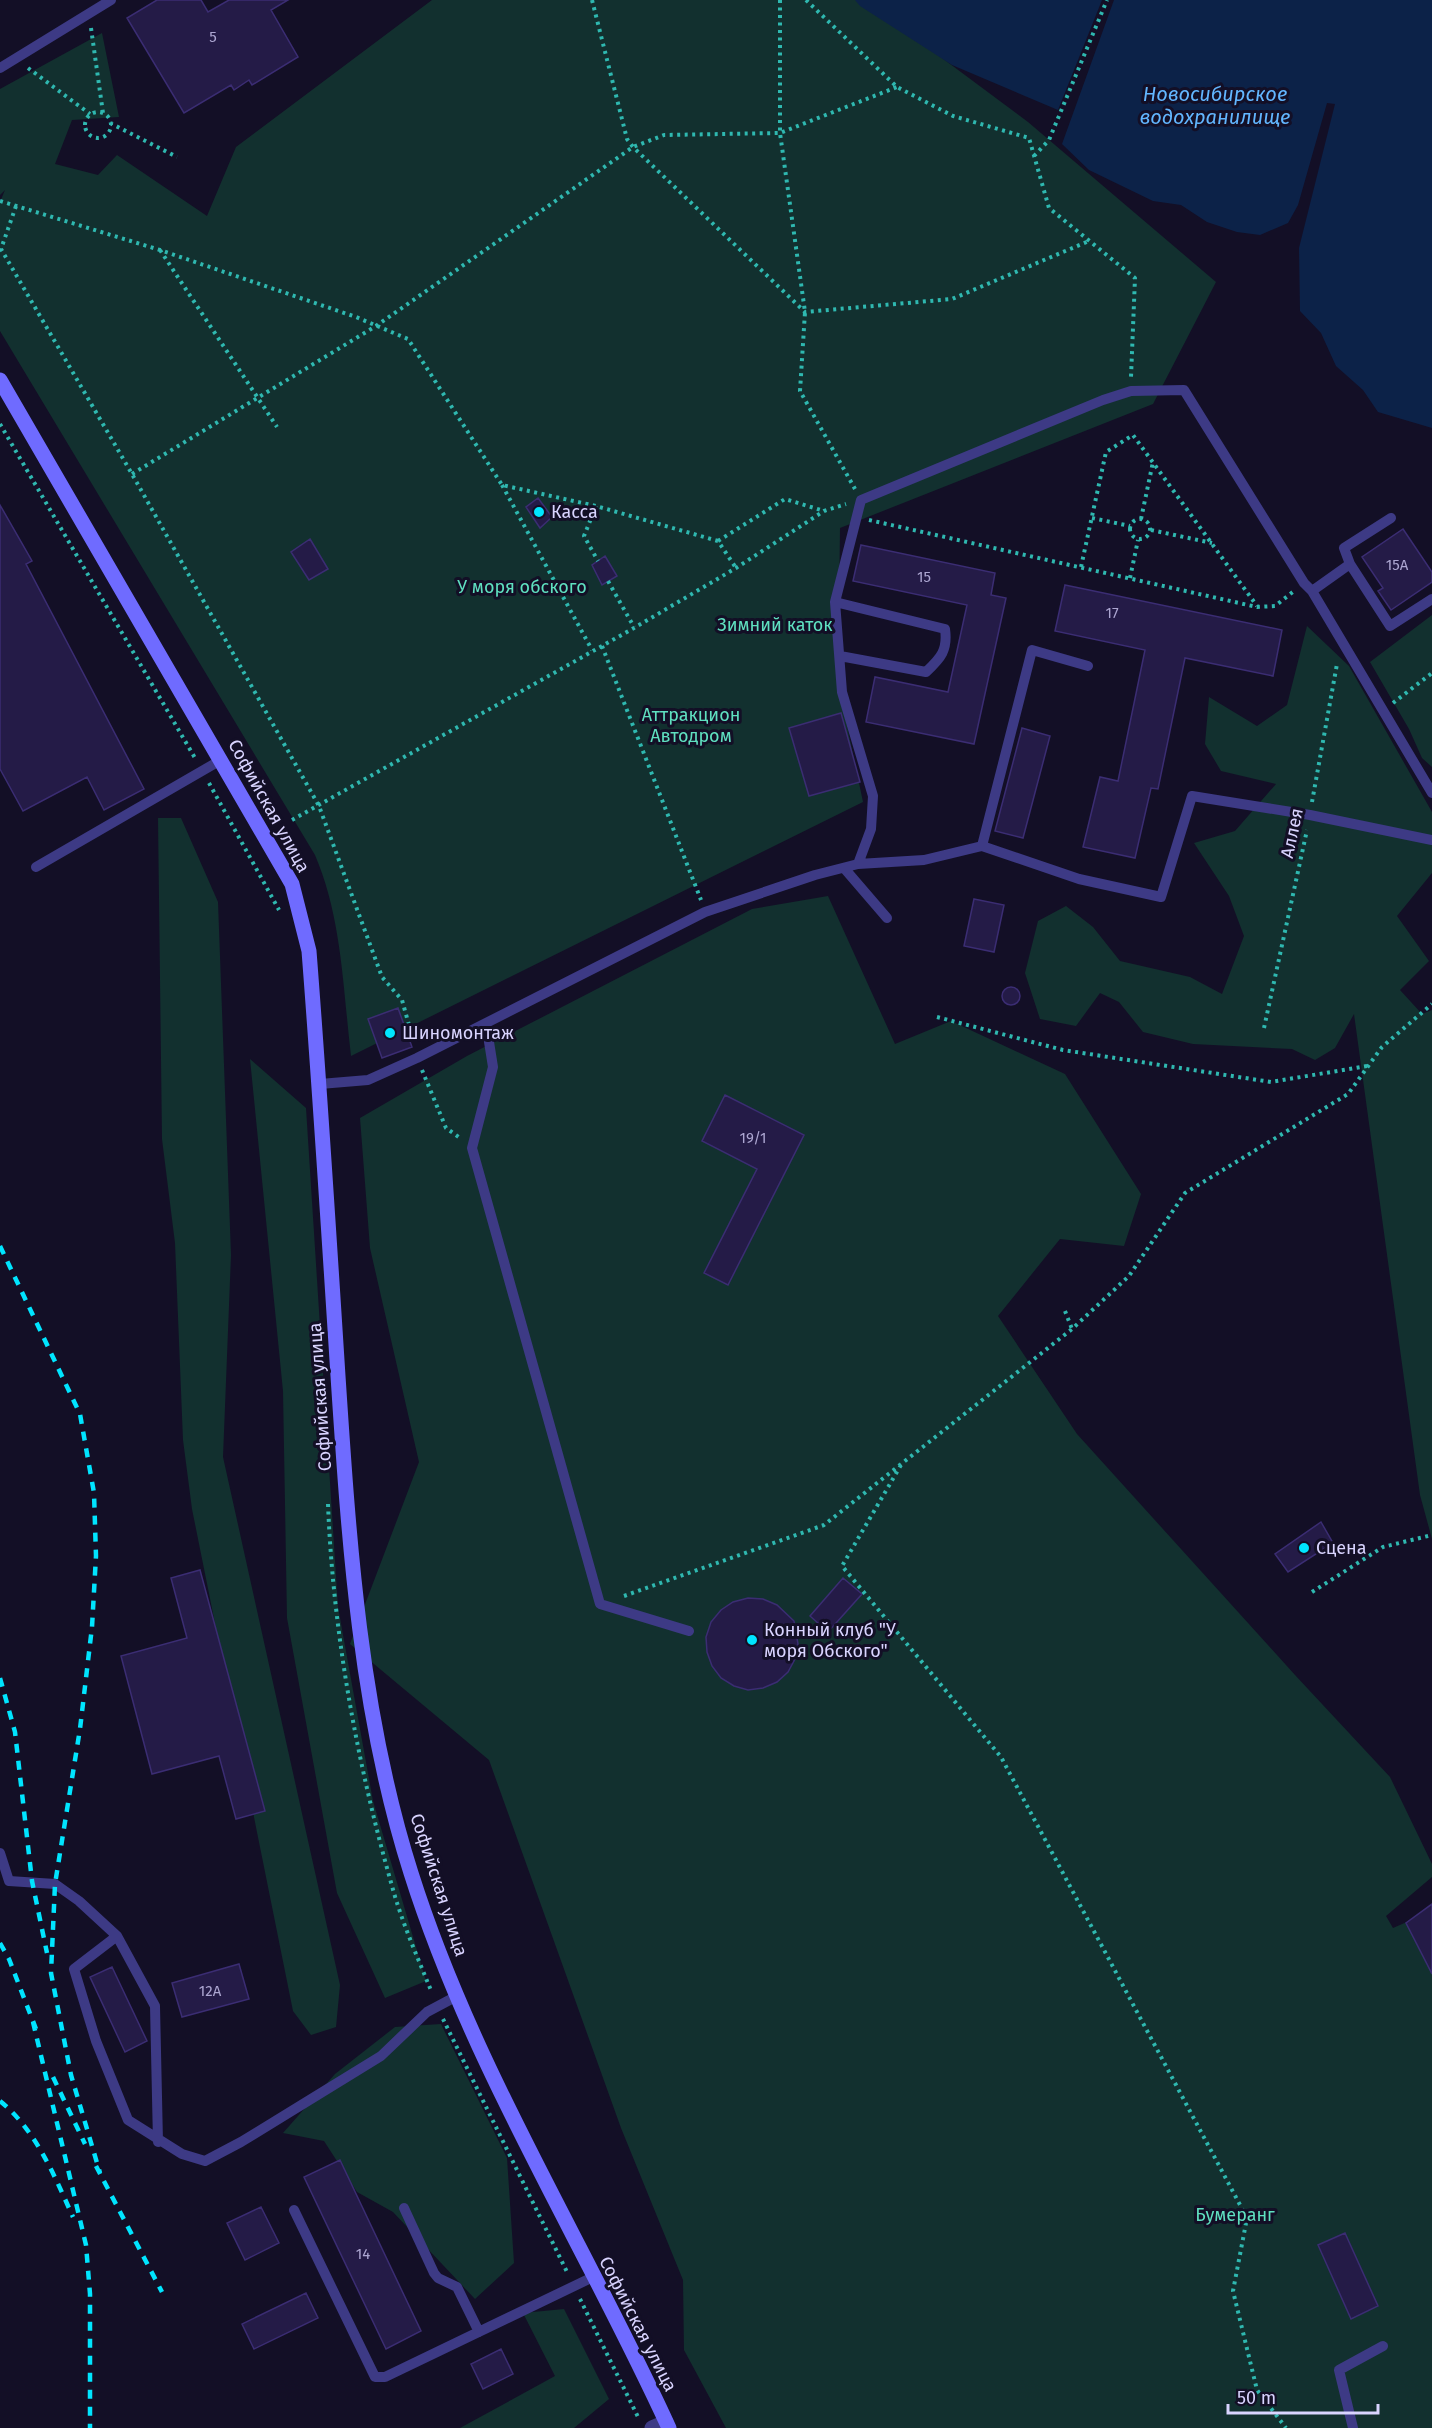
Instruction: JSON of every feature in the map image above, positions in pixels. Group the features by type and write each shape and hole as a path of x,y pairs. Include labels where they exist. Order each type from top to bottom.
{"main road":[{"name":"Софийская улица","path":"0,381 292,884 309,951 320,1084 348,1533 362,1650 382,1759 411,1872 457,1996 491,2076 593,2277 663,2426"}],"lane":[{"path":"0,68 111,0"},
{"path":"858,864 871,829 873,796 842,692 835,602 861,500 1103,400 1131,392 1184,390 1342,641 1432,793"},
{"path":"1391,518 1344,548 1350,564 1390,626 1432,599"},
{"path":"1308,587 1350,564"},
{"path":"835,602 945,629 947,644 942,656 926,672 840,656"},
{"path":"982,846 1032,650 1088,666"},
{"path":"36,867 221,760"},
{"path":"320,1084 368,1080 417,1058 705,912 815,874 858,864 924,860 982,846 1079,879 1161,897 1191,796 1310,815 1432,840"},
{"path":"844,868 887,918"},
{"path":"486,1023 493,1067 472,1148 600,1604 688,1631"},
{"path":"0,1853 9,1881 55,1884 117,1936 155,2006 158,2142"},
{"path":"117,1936 74,1970 96,2041 128,2121 158,2142 182,2154 205,2161 241,2142 381,2056 427,2012 457,1996"},
{"path":"404,2208 434,2273 438,2278 457,2287 479,2332"},
{"path":"294,2210 375,2377 385,2377 593,2277"},
{"path":"1353,2428 1339,2370 1383,2346"}],"path":[{"path":"592,0 627,139 805,312 952,299 1089,240"},
{"path":"292,820 602,646 736,568 824,511 861,500 800,391 805,312 780,133 780,0"},
{"path":"806,0 897,87 953,116 1029,138 1049,208 1135,278 1131,392"},
{"path":"1034,157 1049,140 1107,0"},
{"path":"89,13 103,113 111,123 177,157"},
{"path":"16,58 90,114 103,113"},
{"path":"132,474 376,326 633,147 664,135 780,133 897,87"},
{"path":"90,114 84,126 91,136 103,137 109,131 111,123"},
{"path":"0,201 160,250 356,316 408,339 502,485 592,650"},
{"path":"16,206 1,249 132,474 319,806 382,977 402,1000 417,1058 446,1128 472,1148"},
{"path":"160,250 277,427"},
{"path":"1081,567 1106,452 1133,435 1257,607"},
{"path":"1092,518 1130,526 1141,519 1153,462"},
{"path":"502,485 596,506 718,540 736,568"},
{"path":"718,540 785,499 824,511"},
{"path":"596,506 584,536 598,561"},
{"path":"857,518 1257,607 1275,606 1308,587"},
{"path":"1141,519 1149,524 1151,530"},
{"path":"1130,526 1130,533 1138,540 1145,539 1151,530"},
{"path":"1151,530 1212,543"},
{"path":"1130,578 1138,540"},
{"path":"608,581 634,627"},
{"name":"Аллея","path":"1264,1028 1310,815 1342,641"},
{"path":"602,646 705,912"},
{"path":"1383,711 1432,673"},
{"path":"600,1604 824,1525 1072,1329 1130,1276 1185,1193 1348,1094 1382,1047 1432,1004"},
{"path":"937,1017 1063,1050 1271,1082 1368,1066"},
{"path":"1065,1311 1072,1329"},
{"path":"902,1465 842,1566 1001,1757 1247,2218 1233,2291 1257,2390 1286,2428"},
{"path":"1312,1592 1383,1546 1432,1535"}],"green space":[{"name":"У моря обского","path":"432,0 864,0 1028,122 1216,282 1153,404 840,528 838,683 863,802 351,1056 336,929 324,879 315,855 0,331 0,202 5,190 0,195 0,89 102,33 119,117 72,120 55,164 98,175 117,155 207,216 236,147"},
{"path":"1432,615 1432,767 1422,758 1409,729 1370,662"},
{"path":"1307,626 1349,666 1432,812 1432,873 1397,916 1429,961 1400,990 1422,1014 1432,1010 1432,1539 1420,1495 1354,1014 1335,1048 1315,1060 1292,1049 1193,1044 1143,1032 1119,1002 1100,993 1076,1026 1040,1019 1025,973 1038,921 1066,906 1093,927 1120,961 1190,977 1222,994 1244,936 1229,896 1194,843 1235,831 1276,784 1221,771 1205,744 1209,697 1257,726 1287,705"},
{"path":"158,818 181,818 218,902 231,1255 223,1457 340,1985 336,2027 311,2035 293,2011 192,1509 183,1440 175,1243 162,1139"},
{"name":"Бумеранг","path":"828,896 895,1044 951,1021 1065,1074 1141,1194 1124,1246 1060,1239 998,1316 1077,1434 1390,1777 1432,1864 1432,1877 1386,1916 1393,1928 1432,1911 1432,2428 726,2428 684,2350 683,2280 621,2128 489,1760 350,1644 419,1462 370,1248 360,1118 467,1056 752,909"},
{"path":"250,1059 306,1108 338,1607 373,1801 426,1981 385,1998 337,1893 287,1618 283,1391"},
{"path":"441,2024 507,2158 514,2263 475,2299 393,2212 357,2192 324,2141 283,2133 335,2074 395,2027"},
{"path":"564,2309 609,2399 574,2428 460,2428 555,2376 523,2313"}],"water":[{"path":"855,0 1102,0 1058,110 952,65 860,6"},
{"name":"Новосибирское водохранилище","path":"1114,0 1432,0 1432,428 1378,412 1363,390 1336,366 1321,333 1300,311 1299,248 1335,104 1327,103 1298,205 1288,223 1260,235 1237,232 1207,222 1181,205 1153,201 1089,170 1062,144"}],"building":[{"path":"157,0 201,0 208,12 229,0 288,0 271,10 298,57 252,85 249,80 234,90 231,85 184,113 127,18"},
{"name":"Касса","path":"538,498 552,517 540,528 526,507"},
{"path":"0,505 32,561 26,564 144,789 104,810 87,777 23,811 0,769"},
{"path":"1403,529 1432,572 1432,582 1391,610 1378,591 1383,588 1362,557"},
{"path":"310,539 328,569 309,580 291,552"},
{"path":"861,545 995,573 991,595 1006,598 974,744 866,722 875,677 948,692 967,605 853,581"},
{"path":"605,556 617,576 602,585 592,565"},
{"path":"1065,585 1282,630 1273,676 1185,658 1158,789 1151,788 1135,858 1083,847 1100,777 1118,781 1145,650 1055,631"},
{"path":"841,713 860,782 809,796 789,728"},
{"path":"1022,728 1050,736 1023,838 995,831"},
{"path":"974,899 1004,905 994,952 964,946"},
{"path":"1007,987 1015,987 1020,992 1018,1003 1007,1005 1002,1000 1002,992"},
{"name":"Шиномонтаж","path":"398,1008 412,1047 382,1058 368,1019"},
{"path":"725,1095 804,1135 728,1285 704,1273 757,1169 702,1141"},
{"name":"Сцена","path":"1321,1522 1333,1543 1288,1572 1275,1554"},
{"path":"200,1570 265,1811 236,1819 219,1756 152,1774 121,1656 187,1638 171,1578"},
{"path":"843,1578 862,1594 828,1632 810,1616"},
{"name":"Конный клуб \"У моря Обского\"","path":"748,1598 763,1599 777,1605 794,1621 798,1644 795,1659 788,1672 777,1682 763,1688 748,1690 734,1686 721,1678 712,1666 707,1652 706,1637 711,1622 721,1610 733,1602"},
{"path":"1432,1904 1432,1974 1406,1923"},
{"path":"239,1964 249,1999 182,2017 172,1983"},
{"path":"112,1967 147,2041 125,2052 90,1977"},
{"path":"340,2160 421,2331 386,2349 304,2177"},
{"path":"261,2207 279,2243 245,2260 227,2223"},
{"path":"1345,2233 1378,2306 1351,2319 1318,2245"},
{"path":"306,2293 318,2318 254,2349 242,2324"},
{"path":"501,2349 513,2374 483,2389 471,2364"}],"railway":[{"path":"0,1246 80,1414 94,1493 96,1556 92,1627 80,1729 55,1884 51,1973 71,2075 100,2173"},
{"path":"0,1678 15,1732 32,1881 47,1953"},
{"path":"0,1943 9,1959 36,2029"},
{"path":"33,2022 86,2245 90,2294 90,2428"},
{"path":"53,2077 85,2144"},
{"path":"0,2101 13,2113 34,2140 73,2217"},
{"path":"96,2166 162,2292"}],"place":[{"name":"Касса","path":"539,512"},
{"name":"Шиномонтаж","path":"390,1033"},
{"name":"Сцена","path":"1304,1548"},
{"name":"Конный клуб \"У моря Обского\"","path":"752,1640"}],"park label":[{"name":"Зимний каток","path":"775,625"},
{"name":"Аттракцион Автодром","path":"691,725"}]}
